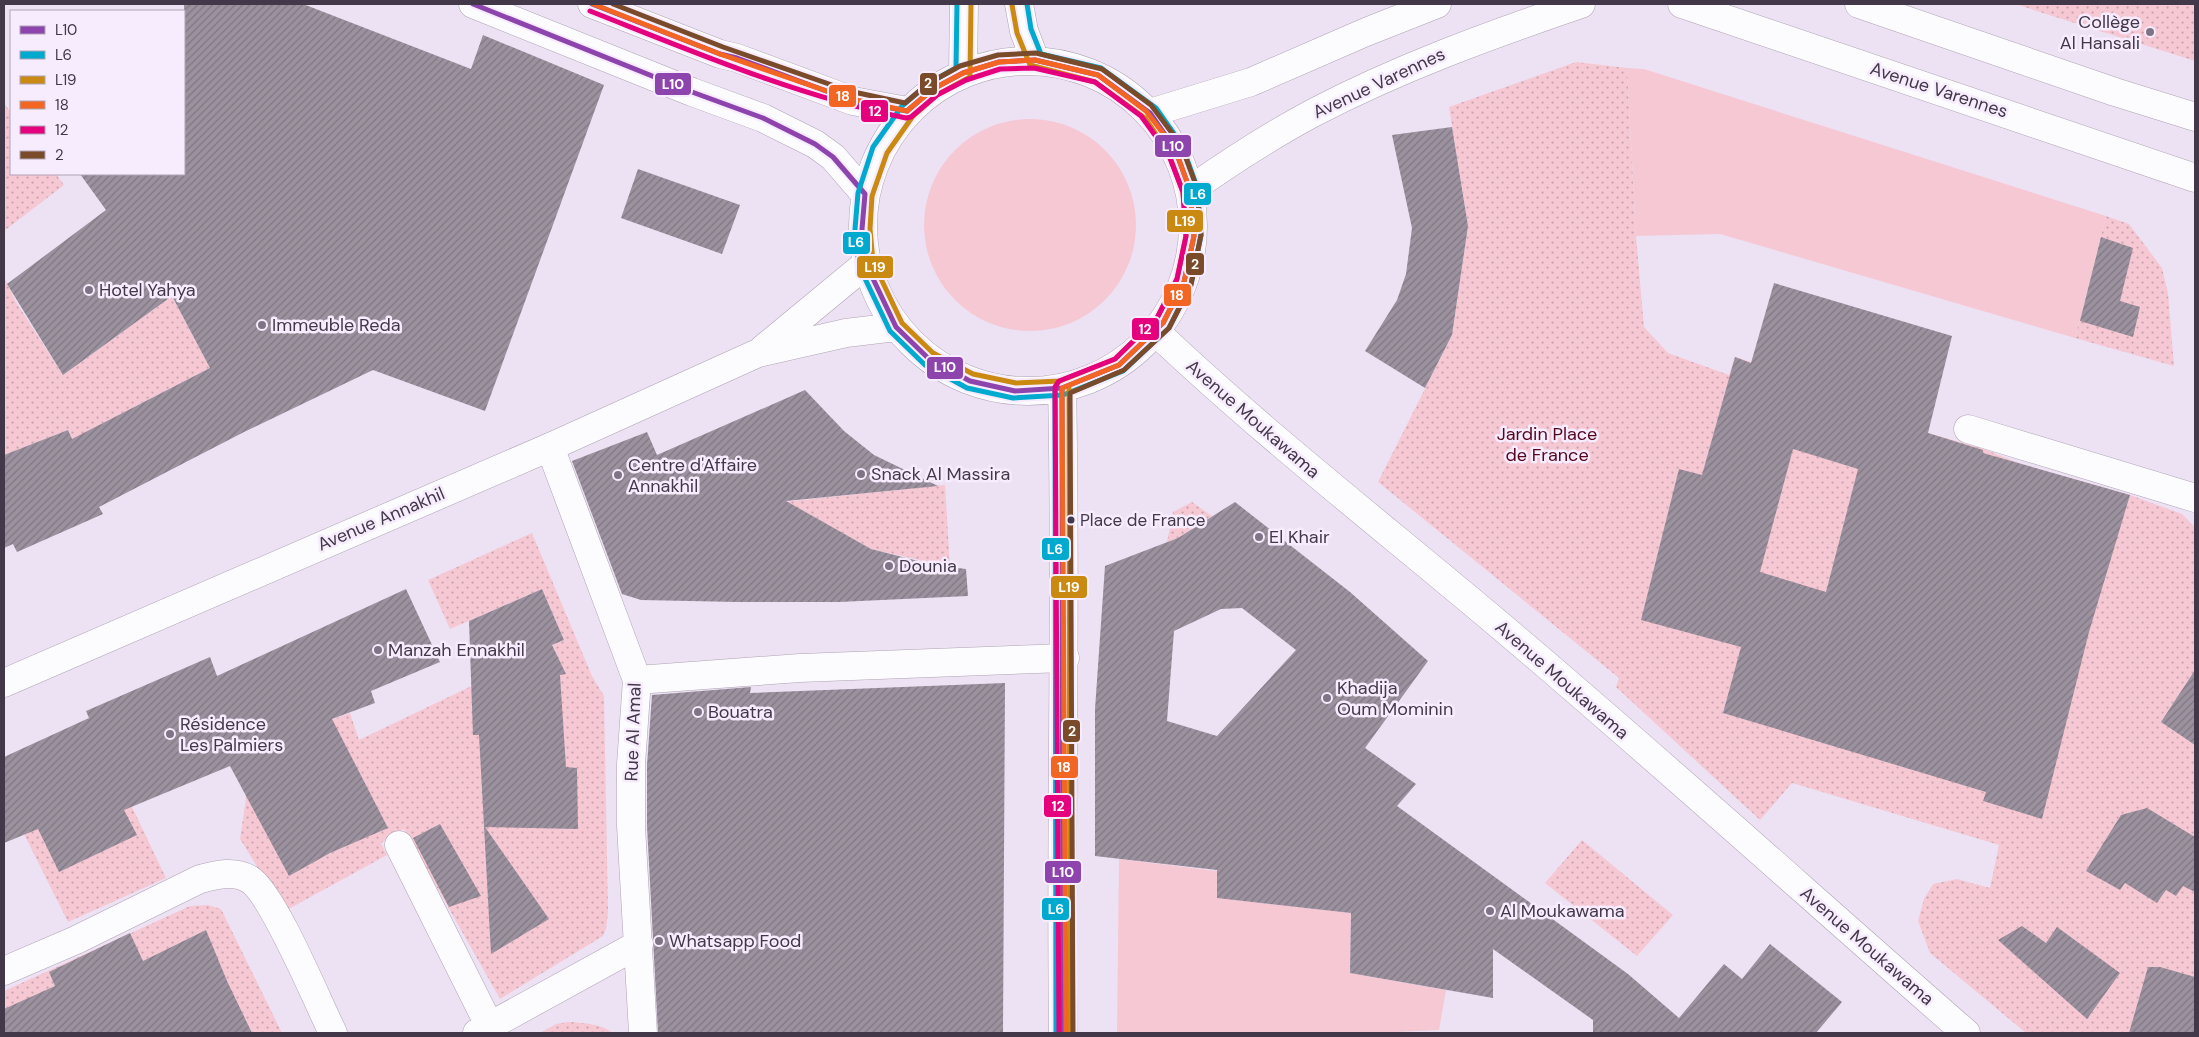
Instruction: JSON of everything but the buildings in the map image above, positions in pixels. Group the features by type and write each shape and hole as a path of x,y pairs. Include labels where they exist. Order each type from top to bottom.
{"street":[{"path":"473,4 692,92 764,118 821,149 848,173 865,194"},
{"path":"592,4 720,54 736,58 853,101 907,111"},
{"path":"964,4 964,73"},
{"path":"1019,4 1024,31 1035,60"},
{"path":"1150,113 1251,82 1436,4"},
{"name":"Avenue Varennes","path":"1190,190 1253,147 1314,112 1441,54 1582,4"},
{"name":"Avenue Varennes","path":"1682,4 2195,178"},
{"path":"1859,4 2115,92 2195,117"},
{"path":"1035,60 1098,75 1150,113 1175,149 1190,190 1194,236 1184,282 1163,323 1119,365 1062,388 1016,391 970,381 929,359 896,327 866,264 862,229 865,194 880,150 907,111 933,89 964,73 999,62 1035,60"},
{"name":"Avenue Annakhil","path":"758,353 866,264"},
{"name":"Avenue Annakhil","path":"4,683 550,446 758,353 846,332 896,327"},
{"name":"Avenue Moukawama","path":"1155,331 1213,386 1300,461 1514,637 1966,1033"},
{"path":"1062,388 1064,658 1062,907 1064,1033"},
{"path":"1968,429 2195,498"},
{"name":"Rue Al Amal","path":"550,446 637,680 631,764 631,817 643,1033"},
{"path":"637,680 800,668 1064,658"},
{"path":"399,845 484,1030 639,944"},
{"path":"4,971 76,940 200,879 221,874 235,874 248,878 257,885 273,908 333,1033"}],"green space":[{"name":"Collège Al Hansali","path":"2015,4 2195,4 2195,61"},
{"name":"Jardin Place de France","path":"1576,62 1627,68 1636,236 1644,327 1668,353 1729,375 1735,357 1841,390 1872,417 1984,449 2021,464 2130,495 2182,514 2195,527 2195,1033 2026,1033 1930,953 1918,921 1924,899 1933,884 1957,879 1990,888 1999,845 1792,783 1760,820 1616,687 1619,678 1378,482 1452,335 1468,226 1449,107"},
{"path":"1627,68 1644,69 2106,216 2075,338 1720,234 1636,236"},
{"path":"4,103 10,112 10,175 57,175 64,185 4,231"},
{"path":"1030,119 1051,121 1070,127 1089,137 1105,150 1118,166 1128,185 1134,204 1136,225 1134,246 1128,265 1118,284 1105,300 1089,313 1070,323 1051,329 1030,331 1009,329 990,323 971,313 955,300 942,284 932,265 926,246 924,225 926,204 932,185 942,166 955,150 971,137 990,127 1009,121"},
{"path":"2106,216 2129,224 2162,268 2168,293 2174,366 2075,338"},
{"path":"4,277 16,302 63,375 172,296 210,368 101,424 130,490 99,506 68,430 4,455"},
{"path":"945,485 950,567 871,549 782,502"},
{"path":"1192,502 1212,516 1178,538 1167,542 1173,512"},
{"path":"532,533 592,676 604,696 608,912 606,929 603,936 500,999 404,829 381,843 387,855 285,911 240,839 252,757 249,751 350,713 359,740 486,679 565,674 552,645 564,640 542,589 450,629 428,580"},
{"path":"123,788 166,878 68,922 24,834"},
{"path":"1582,840 1673,915 1637,956 1545,883"},
{"path":"1119,859 1217,871 1217,898 1351,913 1350,973 1446,990 1439,1030 1373,1033 1117,1033"},
{"path":"208,905 221,909 282,1033 4,1033 4,991 190,906"},
{"path":"568,1022 597,1025 613,1033 540,1033 556,1024"}],"transit line":[{"name":"L10","path":"473,4 692,92 763,118 815,144 833,157 865,194 862,229 866,264 896,327 929,359 970,381 1015,391 1062,388 1119,365 1163,323 1184,282 1194,236 1190,190 1175,149 1150,113 1098,75 1035,60 999,62 963,73 933,89 907,111 853,101 737,58 720,54 592,4"},
{"name":"18","path":"593,4 720,54 847,98 907,111 933,89 963,73 999,62 1035,60 1098,75 1146,111 1175,149 1190,190 1194,236 1184,282 1163,323 1119,365 1062,388 1066,1033"},
{"name":"2","path":"613,4 723,47 849,91 905,103 929,83 960,66 998,55 1036,53 1102,69 1151,105 1181,145 1197,188 1201,235 1191,285 1169,328 1124,370 1070,393 1073,1033"},
{"name":"L6","path":"957,4 956,68 929,83 902,106 873,147 858,193 855,229 859,266 890,331 925,365 967,388 1013,398 1063,395 1123,371 1169,328 1191,284 1201,235 1197,187 1182,145 1156,108 1101,68 1041,54 1031,29 1027,4"},
{"name":"L19","path":"971,4 970,77 937,95 913,116 887,153 872,196 870,229 873,262 902,323 933,353 973,374 1016,383 1060,381 1115,359 1157,318 1177,279 1186,236 1183,192 1168,152 1145,118 1095,82 1030,65 1017,33 1012,5"},
{"name":"12","path":"590,11 746,72 825,98 906,118 911,117 937,95 966,80 1000,69 1034,68 1095,82 1141,116 1168,153 1183,192 1186,236 1177,279 1157,318 1115,359 1059,381 1055,387 1059,1033"},
{"name":"L6","path":"1055,388 1056,1033"},
{"name":"L10","path":"1062,388 1063,1033"},
{"name":"L19","path":"1069,388 1070,1033"}],"place":[{"name":"Collège Al Hansali","path":"2150,32"},
{"name":"Hotel Yahya","path":"89,290"},
{"name":"Immeuble Reda","path":"262,325"},
{"name":"Snack Al Massira","path":"861,474"},
{"name":"Centre d'Affaire Annakhil","path":"618,475"},
{"name":"Place de France","path":"1071,520"},
{"name":"El Khair","path":"1259,537"},
{"name":"Dounia","path":"889,566"},
{"name":"Manzah Ennakhil","path":"378,650"},
{"name":"Khadija Oum Mominin","path":"1327,698"},
{"name":"Bouatra","path":"698,712"},
{"name":"Résidence Les Palmiers","path":"170,734"},
{"name":"Al Moukawama","path":"1490,911"},
{"name":"Whatsapp Food","path":"659,941"}]}
